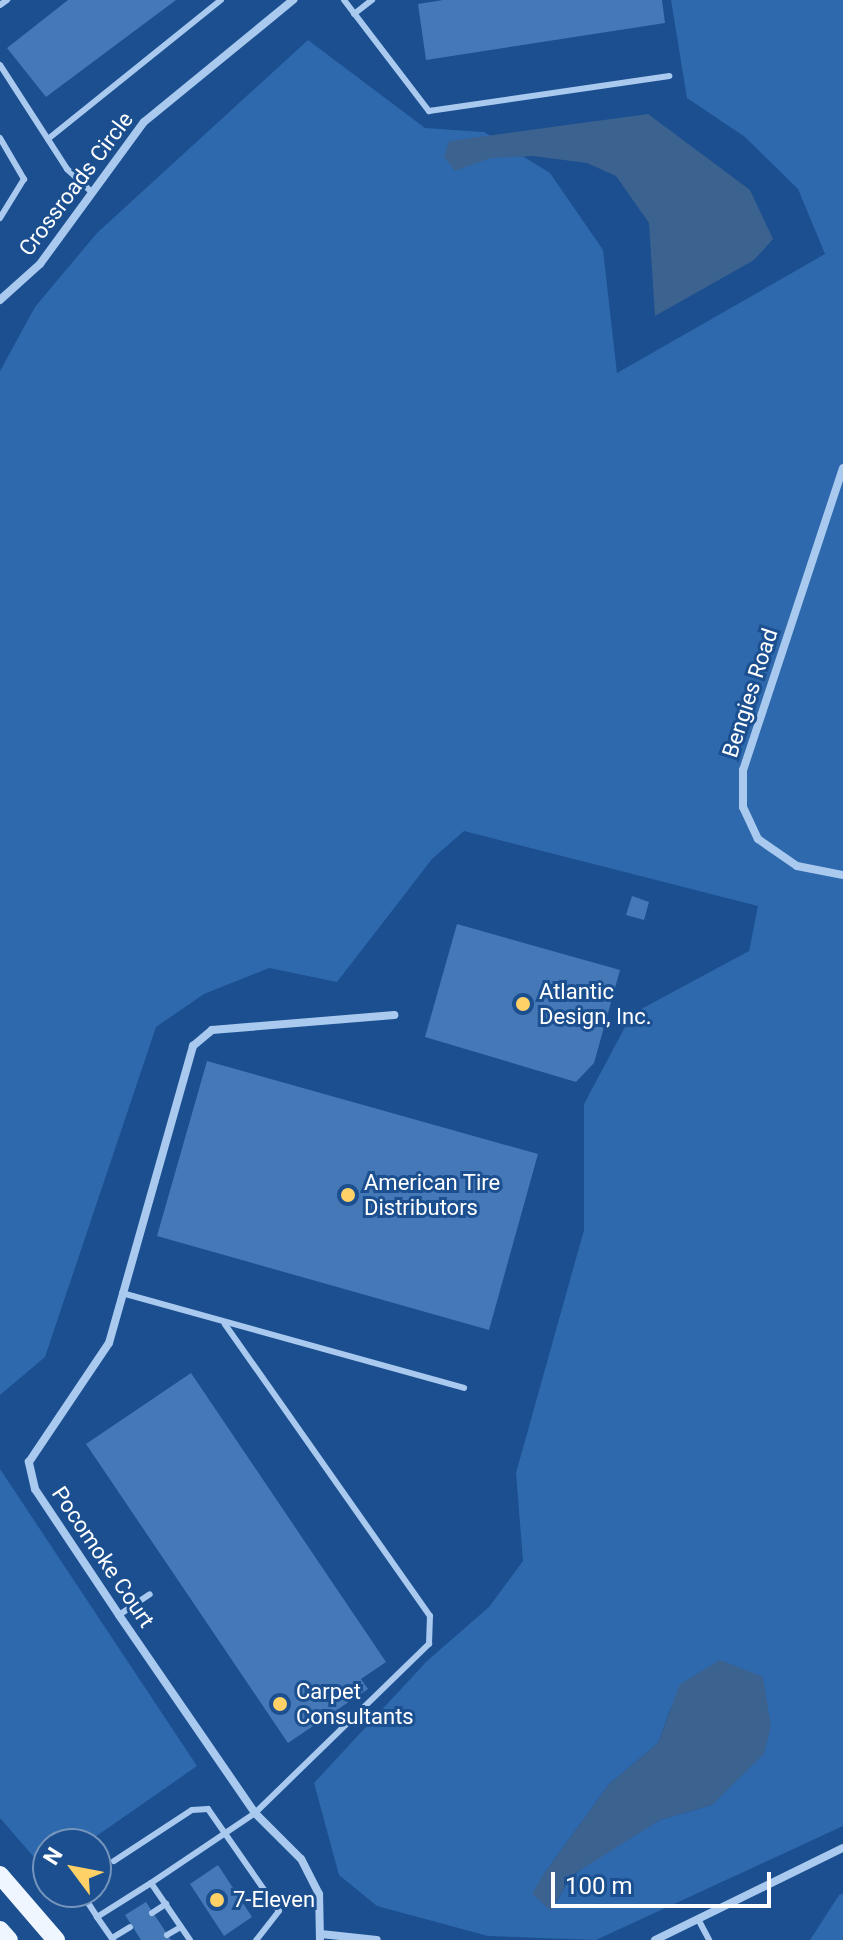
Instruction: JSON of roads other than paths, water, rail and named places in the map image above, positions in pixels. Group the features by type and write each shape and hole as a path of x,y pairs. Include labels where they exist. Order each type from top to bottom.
{"main road":[{"path":"0,1875 56,1940"},
{"path":"0,1930 9,1940"}],"street":[{"name":"Crossroads Circle","path":"0,300 40,264 162,104 293,0"},
{"name":"Bengies Road","path":"843,468 743,770 743,807 758,839 797,866 843,875"},
{"name":"Pocomoke Court","path":"320,1937 319,1894 301,1859 255,1813 119,1615 35,1489 29,1462 91,1377 122,1293 181,1074 201,1037 212,1030 394,1015"},
{"path":"655,1940 843,1848"},
{"path":"320,1937 377,1940"}],"lane":[{"path":"0,5 7,0"},
{"path":"48,139 221,0"},
{"path":"344,0 421,92 429,111 669,76"},
{"path":"354,14 372,0"},
{"path":"0,65 48,139 92,192"},
{"path":"0,138 24,179 0,218"},
{"path":"122,1293 464,1388"},
{"path":"97,1917 255,1813 429,1644 430,1616 225,1324"},
{"path":"119,1615 150,1594"},
{"path":"114,1861 202,1808 227,1832 279,1911 256,1940"},
{"path":"151,1883 190,1940"},
{"path":"152,1913 166,1904"},
{"path":"91,1908 112,1939 130,1927"},
{"path":"698,1919 709,1940"},
{"path":"167,1935 181,1927"}],"place":[{"name":"Atlantic Design, Inc.","path":"523,1004"},
{"name":"American Tire Distributors","path":"348,1195"},
{"name":"Carpet Consultants","path":"280,1704"},
{"name":"7-Eleven","path":"217,1900"}]}
